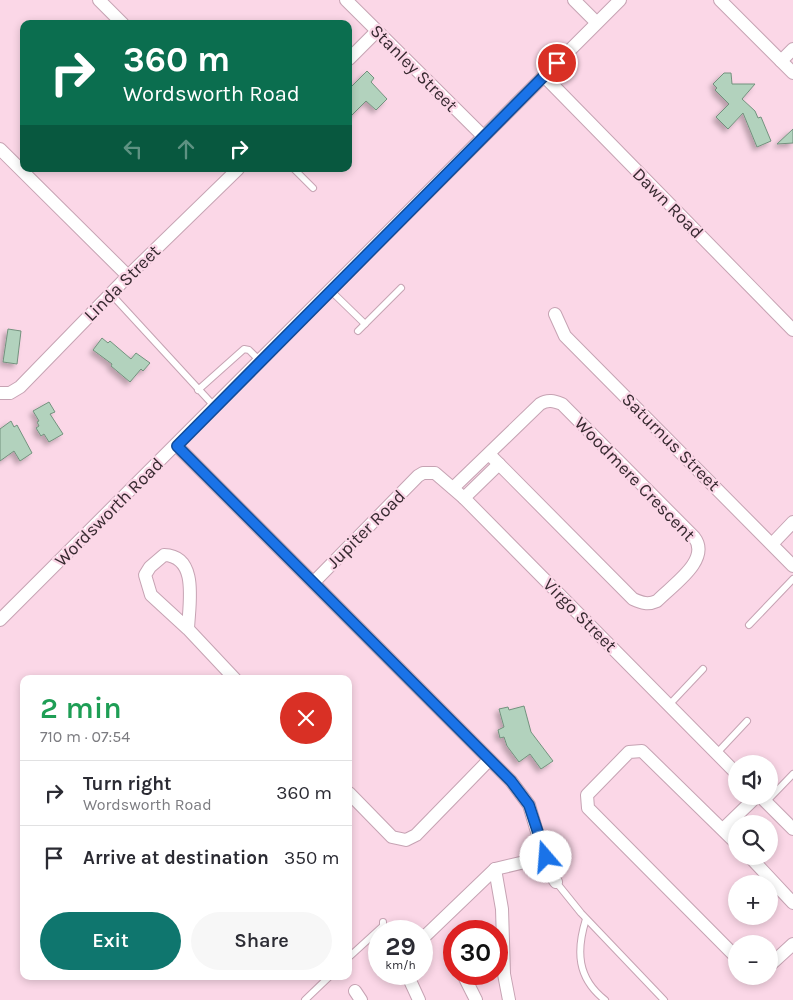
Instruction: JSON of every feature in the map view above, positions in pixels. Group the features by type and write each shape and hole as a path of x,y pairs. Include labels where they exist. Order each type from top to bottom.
{"street":[{"path":"99,0 119,20"},
{"name":"Stanley Street","path":"346,0 483,136"},
{"path":"574,0 596,22"},
{"name":"Wordsworth Road","path":"0,620 177,446 596,22 620,0"},
{"path":"720,0 793,73"},
{"path":"352,56 377,31"},
{"path":"781,61 793,49"},
{"name":"Dawn Road","path":"544,76 793,330"},
{"path":"0,149 20,169"},
{"path":"23,172 128,276"},
{"name":"Linda Street","path":"3,393 14,392 20,388 128,276 235,172"},
{"name":"Saturnus Street","path":"555,314 565,336 793,566"},
{"name":"Woodmere Crescent","path":"453,488 540,404 548,400 562,404 694,537 699,547 697,559 657,600 648,603 640,602 490,454"},
{"path":"177,446 511,781 529,805 549,872 556,882"},
{"path":"464,498 499,464"},
{"name":"Virgo Street","path":"418,476 423,473 435,473 464,498 728,765"},
{"name":"Jupiter Road","path":"314,582 418,476"},
{"path":"772,544 793,522"},
{"path":"188,629 189,579 187,569 182,560 172,555 164,555 150,566 145,575 146,585 151,595 188,629 231,675"},
{"path":"728,834 647,754 639,751 628,752 587,795 588,808 728,949"},
{"path":"352,797 392,837 406,840 416,835 489,760"},
{"path":"723,829 752,805"},
{"path":"768,805 793,830"},
{"path":"433,928 495,869 546,857"},
{"path":"758,865 793,902"},
{"path":"495,869 502,909 504,974 509,1000"},
{"path":"778,958 793,944"},
{"path":"412,985 420,1000"},
{"path":"468,985 476,1000"}],"lane":[{"path":"297,172 313,188"},
{"path":"358,331 400,288"},
{"path":"330,290 364,324"},
{"path":"111,294 215,407"},
{"path":"198,390 244,349 249,350 260,361"},
{"path":"749,625 793,579"},
{"path":"669,705 703,669"},
{"path":"716,753 747,721"},
{"path":"778,785 793,774"},
{"path":"556,882 586,919 664,1000"},
{"path":"586,919 582,932 581,960 583,976 591,989 604,1000"},
{"path":"352,955 368,940"},
{"path":"305,1000 326,980"}],"building":[{"path":"367,71 374,78 371,82 387,99 376,110 366,101 352,115 352,86"},
{"path":"724,73 731,73 732,84 755,84 742,99 755,111 758,118 761,117 771,141 757,147 743,113 728,129 716,117 729,104 715,90 717,88 713,84"},
{"path":"793,129 793,143 777,144"},
{"path":"8,329 21,331 17,364 3,362"},
{"path":"102,338 108,343 110,341 131,359 136,353 150,363 143,371 141,369 130,382 111,366 112,364 93,350"},
{"path":"49,402 55,412 50,414 63,434 49,442 44,434 41,436 36,428 39,426 37,422 39,421 33,411"},
{"path":"11,421 14,427 17,425 32,453 20,461 14,451 0,461 0,429"},
{"path":"524,706 531,732 553,761 541,769 530,754 519,762 507,746 504,737 500,738 498,730 504,727 499,709 508,707 509,710"}],"route":[{"path":"546,857 529,805 511,781 177,446 557,63"}]}
